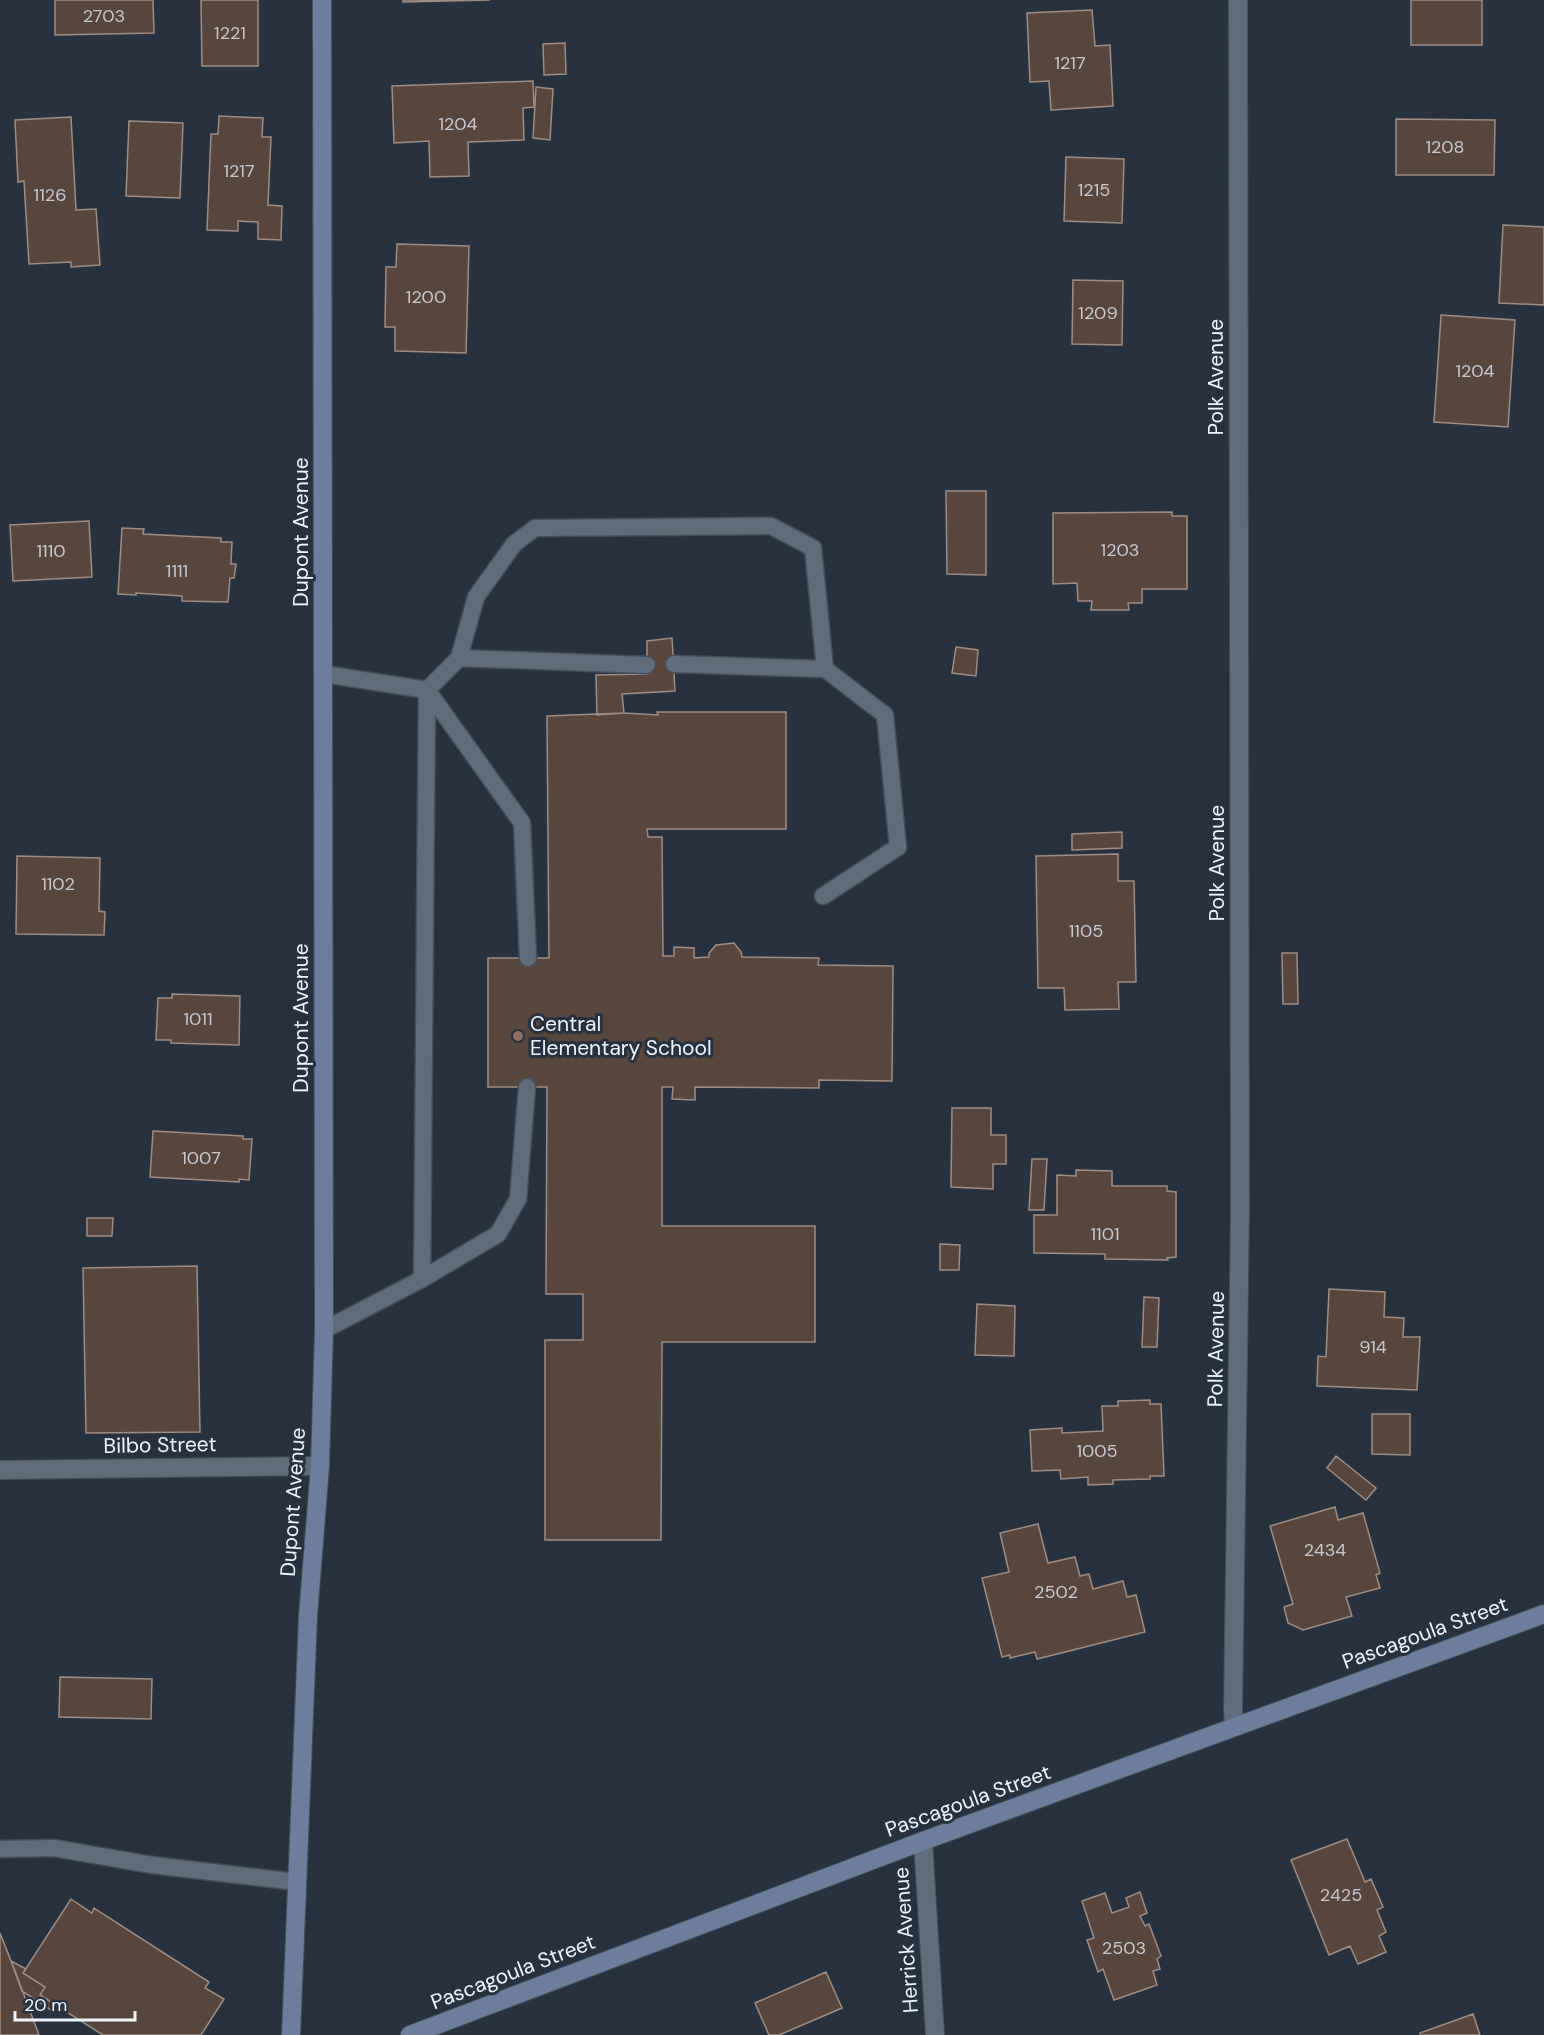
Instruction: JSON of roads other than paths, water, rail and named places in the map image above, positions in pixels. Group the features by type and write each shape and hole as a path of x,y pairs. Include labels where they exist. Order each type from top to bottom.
{"street":[{"name":"Dupont Avenue","path":"291,2035 308,1616 320,1466 324,1330 322,0"},
{"name":"Polk Avenue","path":"1234,1726 1240,1210 1238,0"},
{"name":"Bilbo Street","path":"0,1470 320,1466"},
{"name":"Pascagoula Street","path":"410,2035 1234,1726 1544,1614"},
{"name":"Herrick Avenue","path":"922,1842 935,2035"}],"lane":[{"path":"423,1279 427,690 459,658 476,597 513,544 535,528 771,526 813,548 825,669"},
{"path":"459,658 647,665"},
{"path":"674,664 825,669 885,715 898,847 823,896"},
{"path":"324,674 427,690 522,824 528,958"},
{"path":"324,1330 423,1279 498,1234 518,1199 527,1087"},
{"path":"0,1849 54,1848 153,1865 297,1882"}],"place":[{"name":"Central Elementary School","path":"518,1036"}]}
